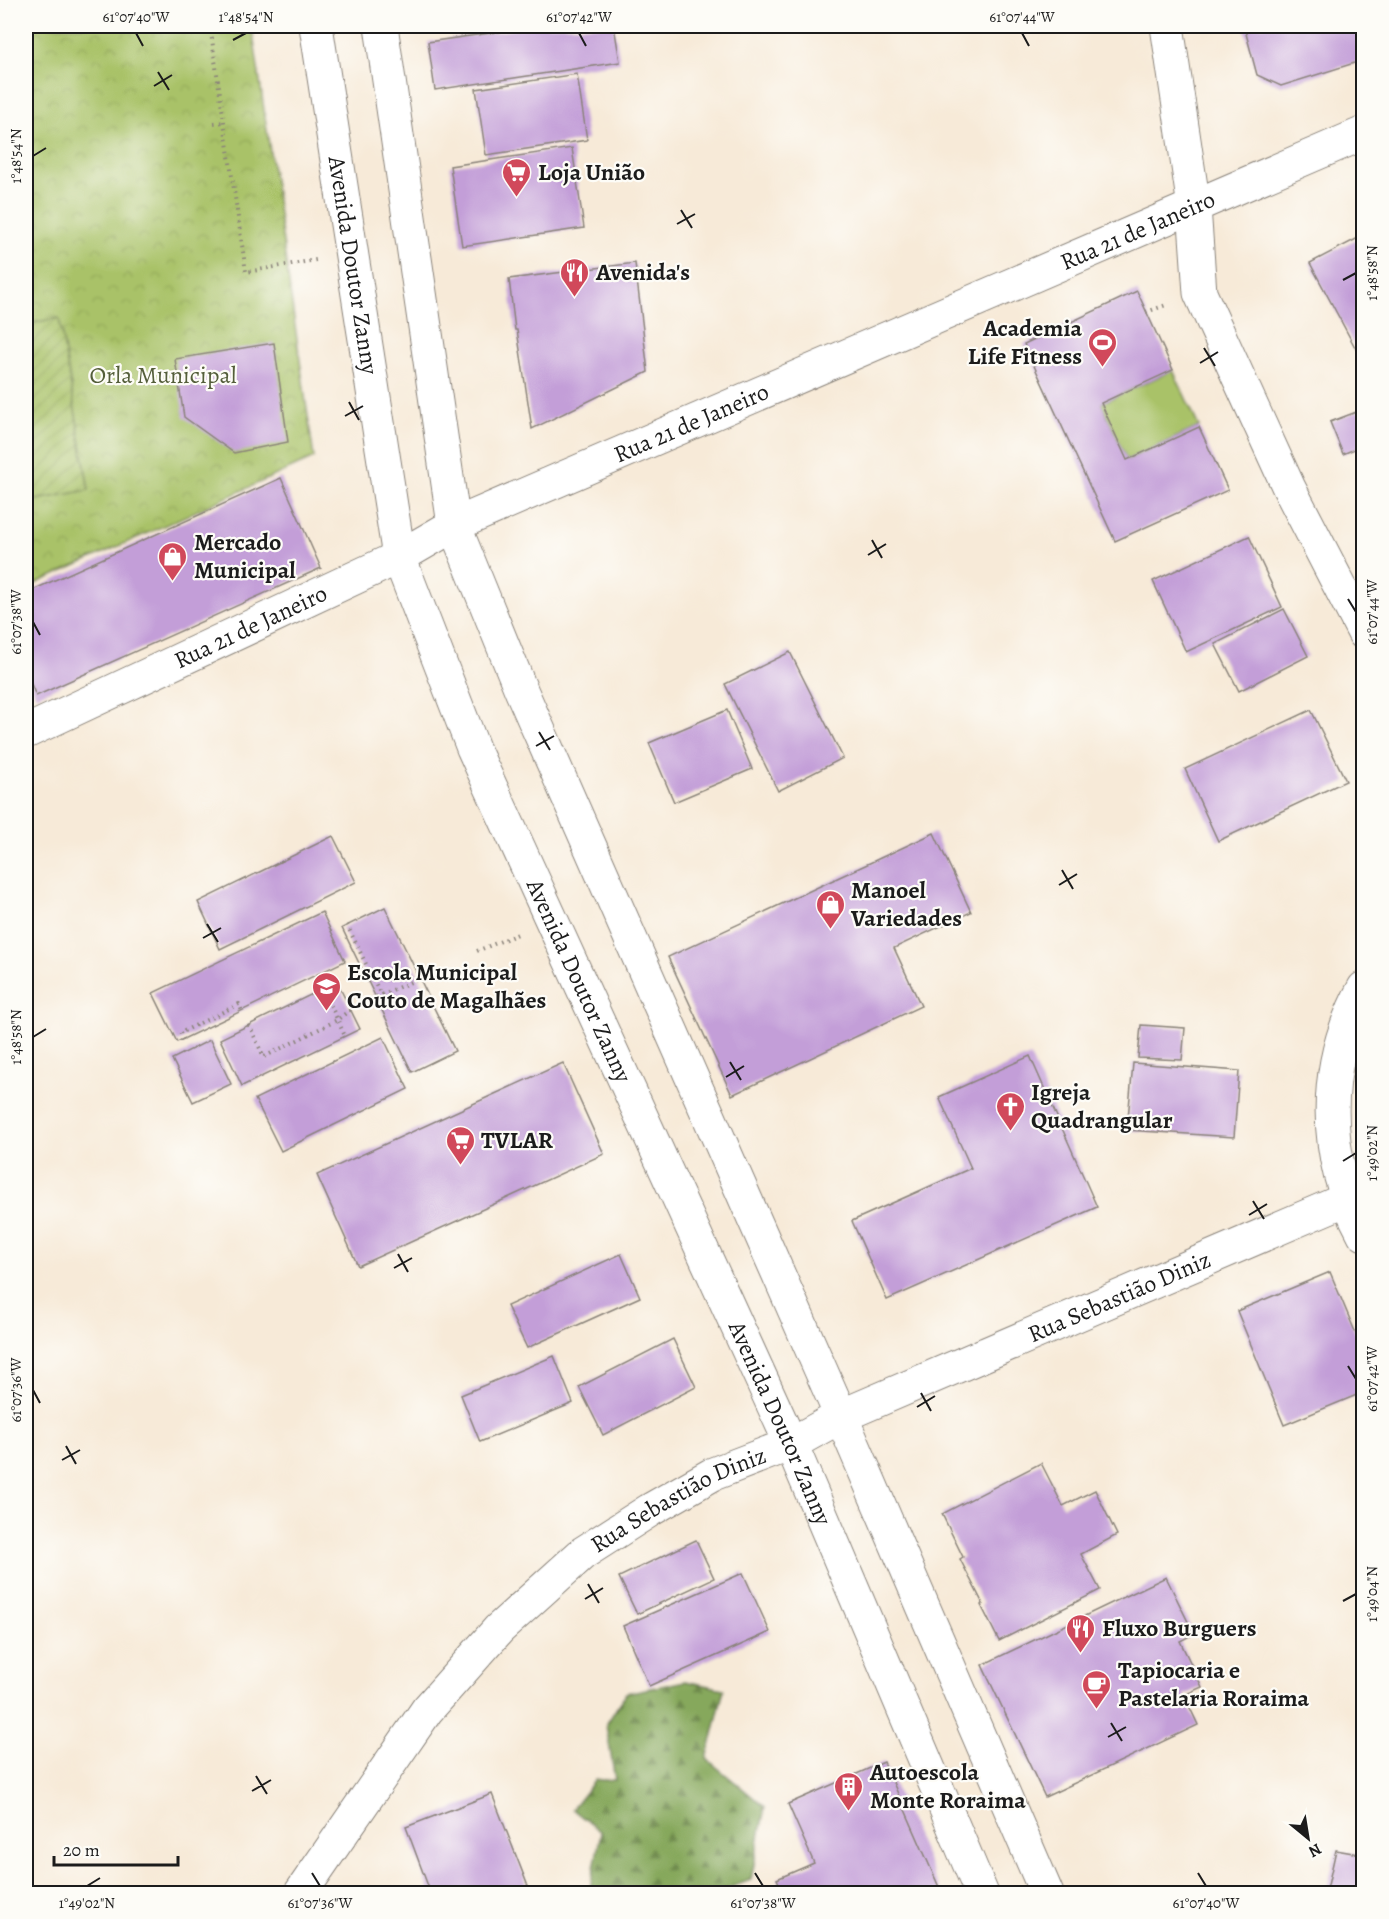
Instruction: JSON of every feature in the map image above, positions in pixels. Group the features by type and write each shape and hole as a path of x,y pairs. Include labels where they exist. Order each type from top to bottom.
{"street":[{"name":"Avenida Doutor Zanny","path":"316,26 399,557 473,748 791,1444 982,1893"},
{"path":"381,26 454,525 521,690 841,1416 1047,1893"},
{"path":"1167,26 1194,207 1200,293 1289,488 1364,633"},
{"name":"Rua 21 de Janeiro","path":"26,732 399,557 454,525 1364,133"},
{"path":"1364,988 1341,1040 1332,1086 1332,1131 1335,1154 1347,1199 1364,1234"},
{"name":"Rua Sebastião Diniz","path":"300,1893 427,1710 499,1629 583,1553 650,1509 713,1474 791,1444 841,1416 1347,1199"}],"path":[{"path":"210,26 246,272 352,254"},
{"path":"214,123 224,122"},
{"path":"347,926 381,995"},
{"path":"376,997 420,978"},
{"path":"323,988 345,1036"},
{"path":"183,1040 180,1033 189,1028 239,1004 242,1011"},
{"path":"249,1025 264,1057 338,1020 350,1010"}],"green space":[{"name":"Orla Municipal","path":"26,26 252,26 314,458 26,588"},
{"path":"59,318 89,490 26,502 26,324"},
{"path":"1173,370 1199,427 1127,460 1101,403"},
{"path":"685,1681 724,1689 707,1759 765,1807 751,1880 715,1893 586,1893 590,1889 601,1832 572,1809 595,1780 615,1780 606,1725 626,1693"}],"building":[{"path":"442,26 466,26 466,27 442,30"},
{"path":"539,26 614,26 620,62 435,90 428,42"},
{"path":"1244,26 1364,26 1364,60 1281,86 1257,75"},
{"path":"577,74 587,140 486,155 476,89"},
{"name":"Loja União","path":"572,148 584,228 462,246 450,166"},
{"path":"1364,235 1364,364 1310,263"},
{"path":"635,263 648,372 532,429 509,279"},
{"path":"1137,291 1173,370 1101,403 1127,460 1199,427 1228,490 1115,541 1024,344"},
{"path":"274,343 288,442 234,453 184,417 175,359"},
{"path":"1364,409 1364,445 1343,454 1330,422"},
{"name":"Mercado Municipal","path":"281,478 321,568 36,696 26,672 26,593"},
{"path":"1249,536 1282,607 1186,652 1153,581"},
{"path":"1284,609 1308,656 1239,691 1215,644"},
{"path":"790,652 843,758 778,791 725,684"},
{"path":"727,710 752,769 674,802 649,743"},
{"path":"1311,710 1346,781 1218,841 1185,769"},
{"name":"Manoel Variedades","path":"934,833 971,912 894,948 921,1006 732,1095 668,957"},
{"path":"333,836 356,882 220,949 198,902"},
{"path":"385,907 455,1051 412,1072 342,928"},
{"path":"322,912 345,961 177,1042 153,993"},
{"path":"337,982 360,1029 242,1086 220,1039"},
{"path":"1141,1025 1185,1028 1182,1060 1138,1058"},
{"path":"383,1037 408,1089 281,1151 255,1099"},
{"path":"210,1040 231,1084 193,1102 172,1059"},
{"path":"1030,1056 1097,1207 887,1300 852,1221 971,1168 939,1097"},
{"name":"TVLAR","path":"563,1063 604,1154 358,1266 317,1175"},
{"path":"1133,1063 1239,1071 1234,1137 1127,1130"},
{"path":"621,1254 640,1297 527,1348 507,1306"},
{"path":"1330,1272 1364,1353 1364,1392 1284,1425 1237,1311"},
{"path":"673,1339 696,1387 603,1435 579,1387"},
{"path":"554,1356 573,1403 480,1442 461,1395"},
{"path":"1041,1463 1063,1506 1095,1490 1117,1535 1081,1554 1100,1590 999,1641 960,1559 963,1557 942,1514"},
{"path":"696,1540 714,1578 637,1614 619,1577"},
{"path":"743,1573 770,1632 649,1686 623,1626"},
{"path":"1166,1577 1194,1634 1180,1641 1202,1687 1184,1695 1198,1725 1045,1797 982,1665"},
{"path":"884,1762 942,1894 784,1894 777,1879 814,1863 788,1804"},
{"path":"492,1794 531,1894 431,1894 406,1827"},
{"path":"1336,1850 1364,1855 1364,1894 1326,1894"}],"place":[{"name":"Loja União","path":"517,198"},
{"name":"Avenida's","path":"575,298"},
{"name":"Academia Life Fitness","path":"1103,368"},
{"name":"Mercado Municipal","path":"173,582"},
{"name":"Manoel Variedades","path":"830,930"},
{"name":"Escola Municipal Couto de Magalhães","path":"326,1012"},
{"name":"Igreja Quadrangular","path":"1010,1132"},
{"name":"TVLAR","path":"460,1166"},
{"name":"Fluxo Burguers","path":"1081,1654"},
{"name":"Tapiocaria e Pastelaria Roraima","path":"1097,1710"},
{"name":"Autoescola Monte Roraima","path":"849,1812"}]}
